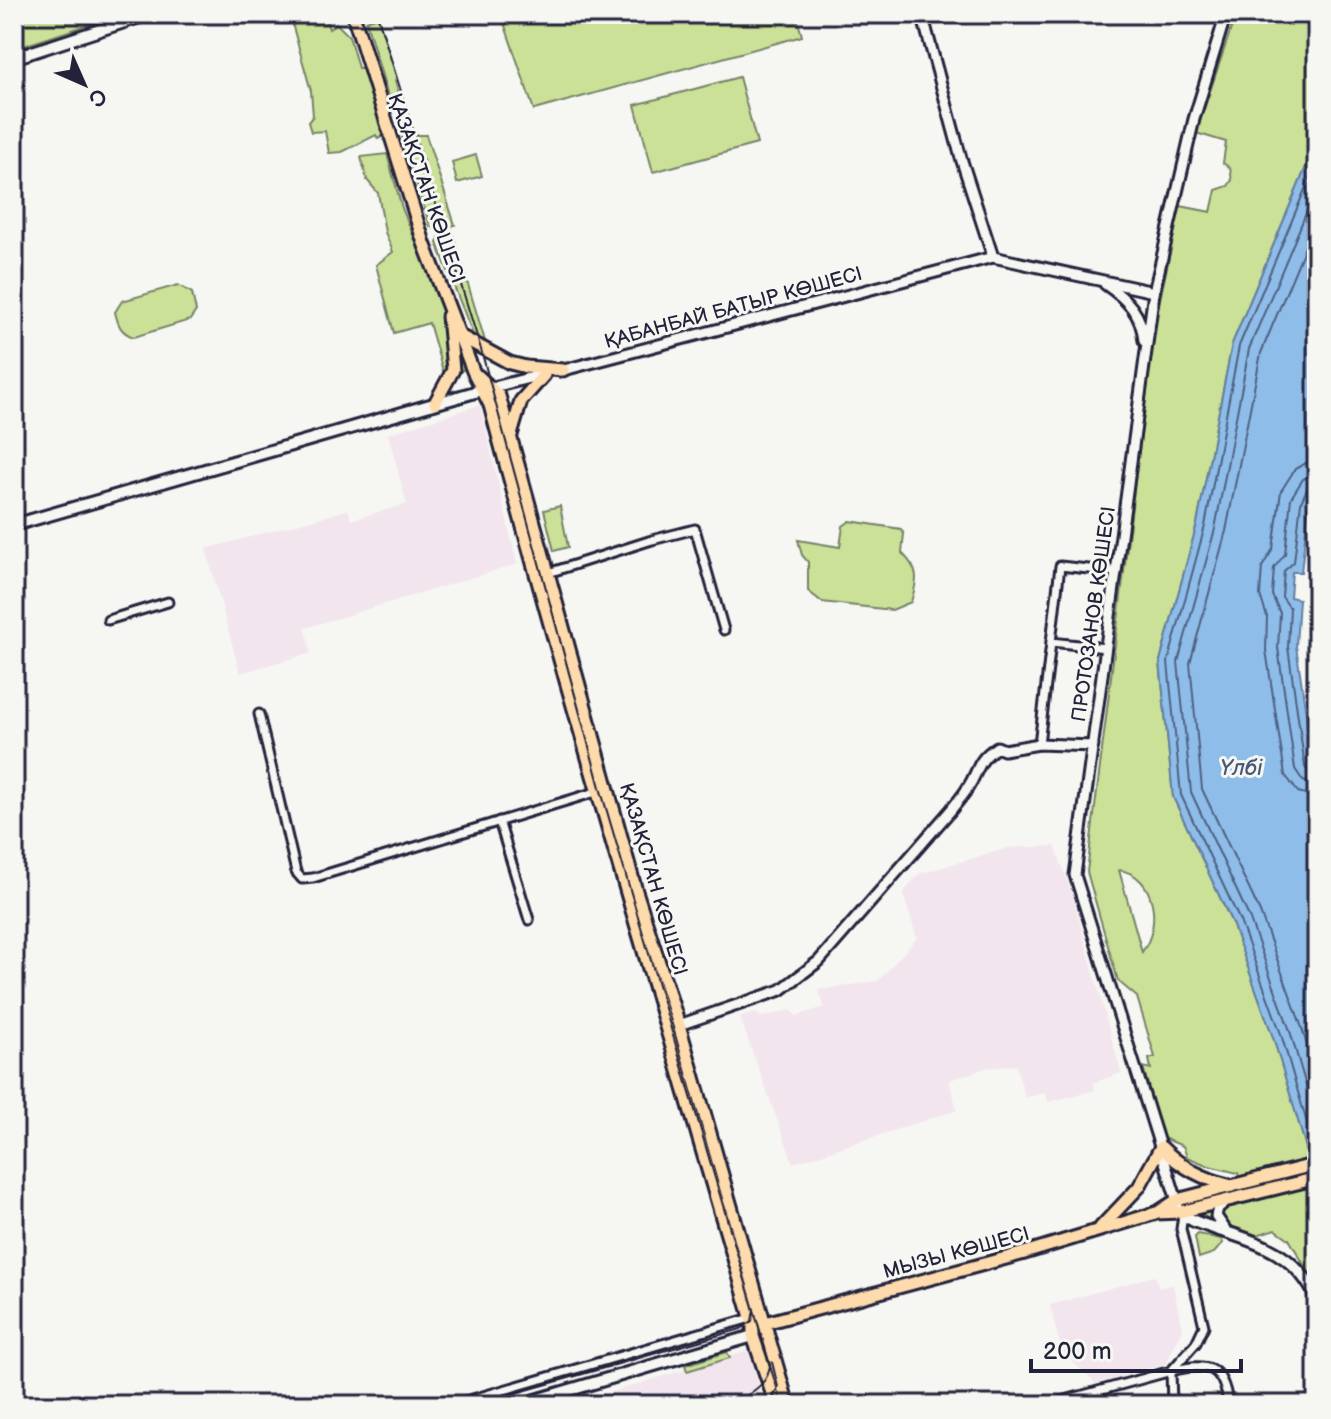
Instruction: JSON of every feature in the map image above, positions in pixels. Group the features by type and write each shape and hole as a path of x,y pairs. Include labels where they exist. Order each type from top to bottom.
{"main road":[{"path":"14,58 149,14"},
{"name":"ҚАЗАҚСТАН КӨШЕСІ","path":"353,14 424,243 473,371 486,389 543,575 666,1029 759,1303 788,1405"},
{"path":"432,404 453,370 449,307"},
{"path":"460,336 510,363 563,370"},
{"path":"511,435 521,401 544,375"},
{"path":"14,525 486,389"},
{"name":"ҚАЗАҚСТАН КӨШЕСІ","path":"486,389 499,396 511,435 543,575"},
{"name":"ҚАЗАҚСТАН КӨШЕСІ","path":"603,790 679,1025 723,1199 753,1336 776,1405"},
{"path":"666,1029 679,1025"},
{"path":"1097,1230 1139,1187 1161,1147 1200,1177 1233,1185"},
{"path":"1180,1209 1233,1185 1317,1164"},
{"path":"1180,1209 1317,1178"},
{"path":"1180,1209 1286,1256 1308,1280 1317,1299"},
{"name":"МЫЗЫ КӨШЕСІ","path":"765,1323 1021,1254 1156,1213 1180,1209"},
{"path":"759,1303 769,1313 784,1318 775,1327 770,1343"},
{"path":"519,1405 753,1336 765,1323"}],"street":[{"path":"922,14 961,158 993,257 1154,292"},
{"name":"ПРОТОЗАНОВ КӨШЕСІ","path":"1180,1209 1075,875 1154,292 1194,119 1226,14"},
{"name":"ҚАБАНБАЙ БАТЫР КӨШЕСІ","path":"486,389 993,257"},
{"path":"1099,280 1128,302 1138,314 1144,332 1146,355"},
{"path":"543,575 695,529 724,630"},
{"path":"1039,744 1060,566 1117,572"},
{"path":"108,620 168,602"},
{"path":"1051,642 1106,648"},
{"path":"259,714 296,872 302,879 603,790"},
{"path":"679,1025 781,990 813,966 951,810 969,787 975,769 985,755 997,747 1004,750 1039,744 1093,746"},
{"path":"499,821 529,920"},
{"path":"1227,1232 1216,1216 1218,1208 1233,1199"},
{"path":"1172,1405 1171,1371 1196,1343 1204,1326 1181,1229 1180,1209"},
{"path":"452,1405 751,1318"},
{"path":"1047,1405 1197,1364 1213,1370 1226,1386 1228,1405"}],"shaded area":[{"path":"480,405 517,564 305,628 311,653 240,673 206,549 348,510 351,520 407,504 388,434"},
{"path":"1055,846 1072,894 1121,1073 1093,1083 1095,1090 1048,1102 1045,1092 1025,1098 1016,1065 986,1068 949,1080 957,1110 793,1163 740,1017 756,1013 762,1017 791,1010 796,1016 825,1007 818,990 878,981 917,938 903,893 919,874 1008,848"},
{"path":"1155,1276 1159,1288 1179,1283 1173,1285 1182,1329 1166,1364 1096,1384 1062,1352 1050,1305"},
{"path":"749,1350 764,1405 570,1405"}],"green space":[{"path":"14,14 121,14 14,49"},
{"path":"296,14 324,14 329,29 336,23 349,36 384,136 378,139 376,135 342,152 329,153 325,131 311,132 308,122 313,116 311,91 293,27"},
{"path":"501,14 796,14 802,36 534,110"},
{"path":"1236,14 1317,14 1317,141 1232,344 1197,524 1160,661 1173,797 1232,923 1273,1037 1317,1184 1317,1287 1289,1239 1275,1229 1257,1235 1202,1216 1201,1211 1245,1202 1238,1173 1187,1157 1183,1146 1163,1138 1143,1067 1151,1069 1149,1059 1155,1057 1137,997 1118,981 1087,872 1154,328 1180,206 1211,212 1216,190 1228,186 1232,180 1230,168 1223,163 1226,142 1196,133","holes":["1119,870 1141,881 1152,903 1152,929 1142,952"]},
{"path":"378,17 399,95 388,96 366,21"},
{"path":"739,77 757,144 653,172 635,105"},
{"path":"426,135 455,225 438,231 430,226 402,137"},
{"path":"387,154 402,208 465,363 463,370 445,378 429,323 394,333 376,265 393,252 385,232 378,193 367,180 361,157"},
{"path":"476,155 482,176 457,183 452,162"},
{"path":"452,231 488,351 474,337 437,243 440,236"},
{"path":"178,285 192,293 196,311 190,320 134,337 121,328 115,312 122,301"},
{"path":"560,506 568,547 554,551 544,510"},
{"path":"850,521 901,529 904,534 902,553 916,576 911,602 892,610 822,602 808,591 808,562 802,555 798,540 840,547 843,526"},
{"path":"1198,1234 1221,1239 1223,1243 1214,1253 1199,1258 1195,1237"},
{"path":"727,1352 730,1358 687,1371 685,1365"}],"water":[{"name":"Үлбі","path":"1317,141 1317,486 1309,503 1301,572 1292,572 1290,597 1299,599 1296,646 1317,788 1317,1184 1273,1037 1232,923 1173,797 1160,661 1197,524 1232,344"}],"tram line":[{"path":"377,14 480,346 601,791 770,1365 762,1384 733,1405"},
{"path":"474,1405 741,1329 752,1321 754,1310"},
{"path":"770,1405 778,1387 772,1362"}]}
